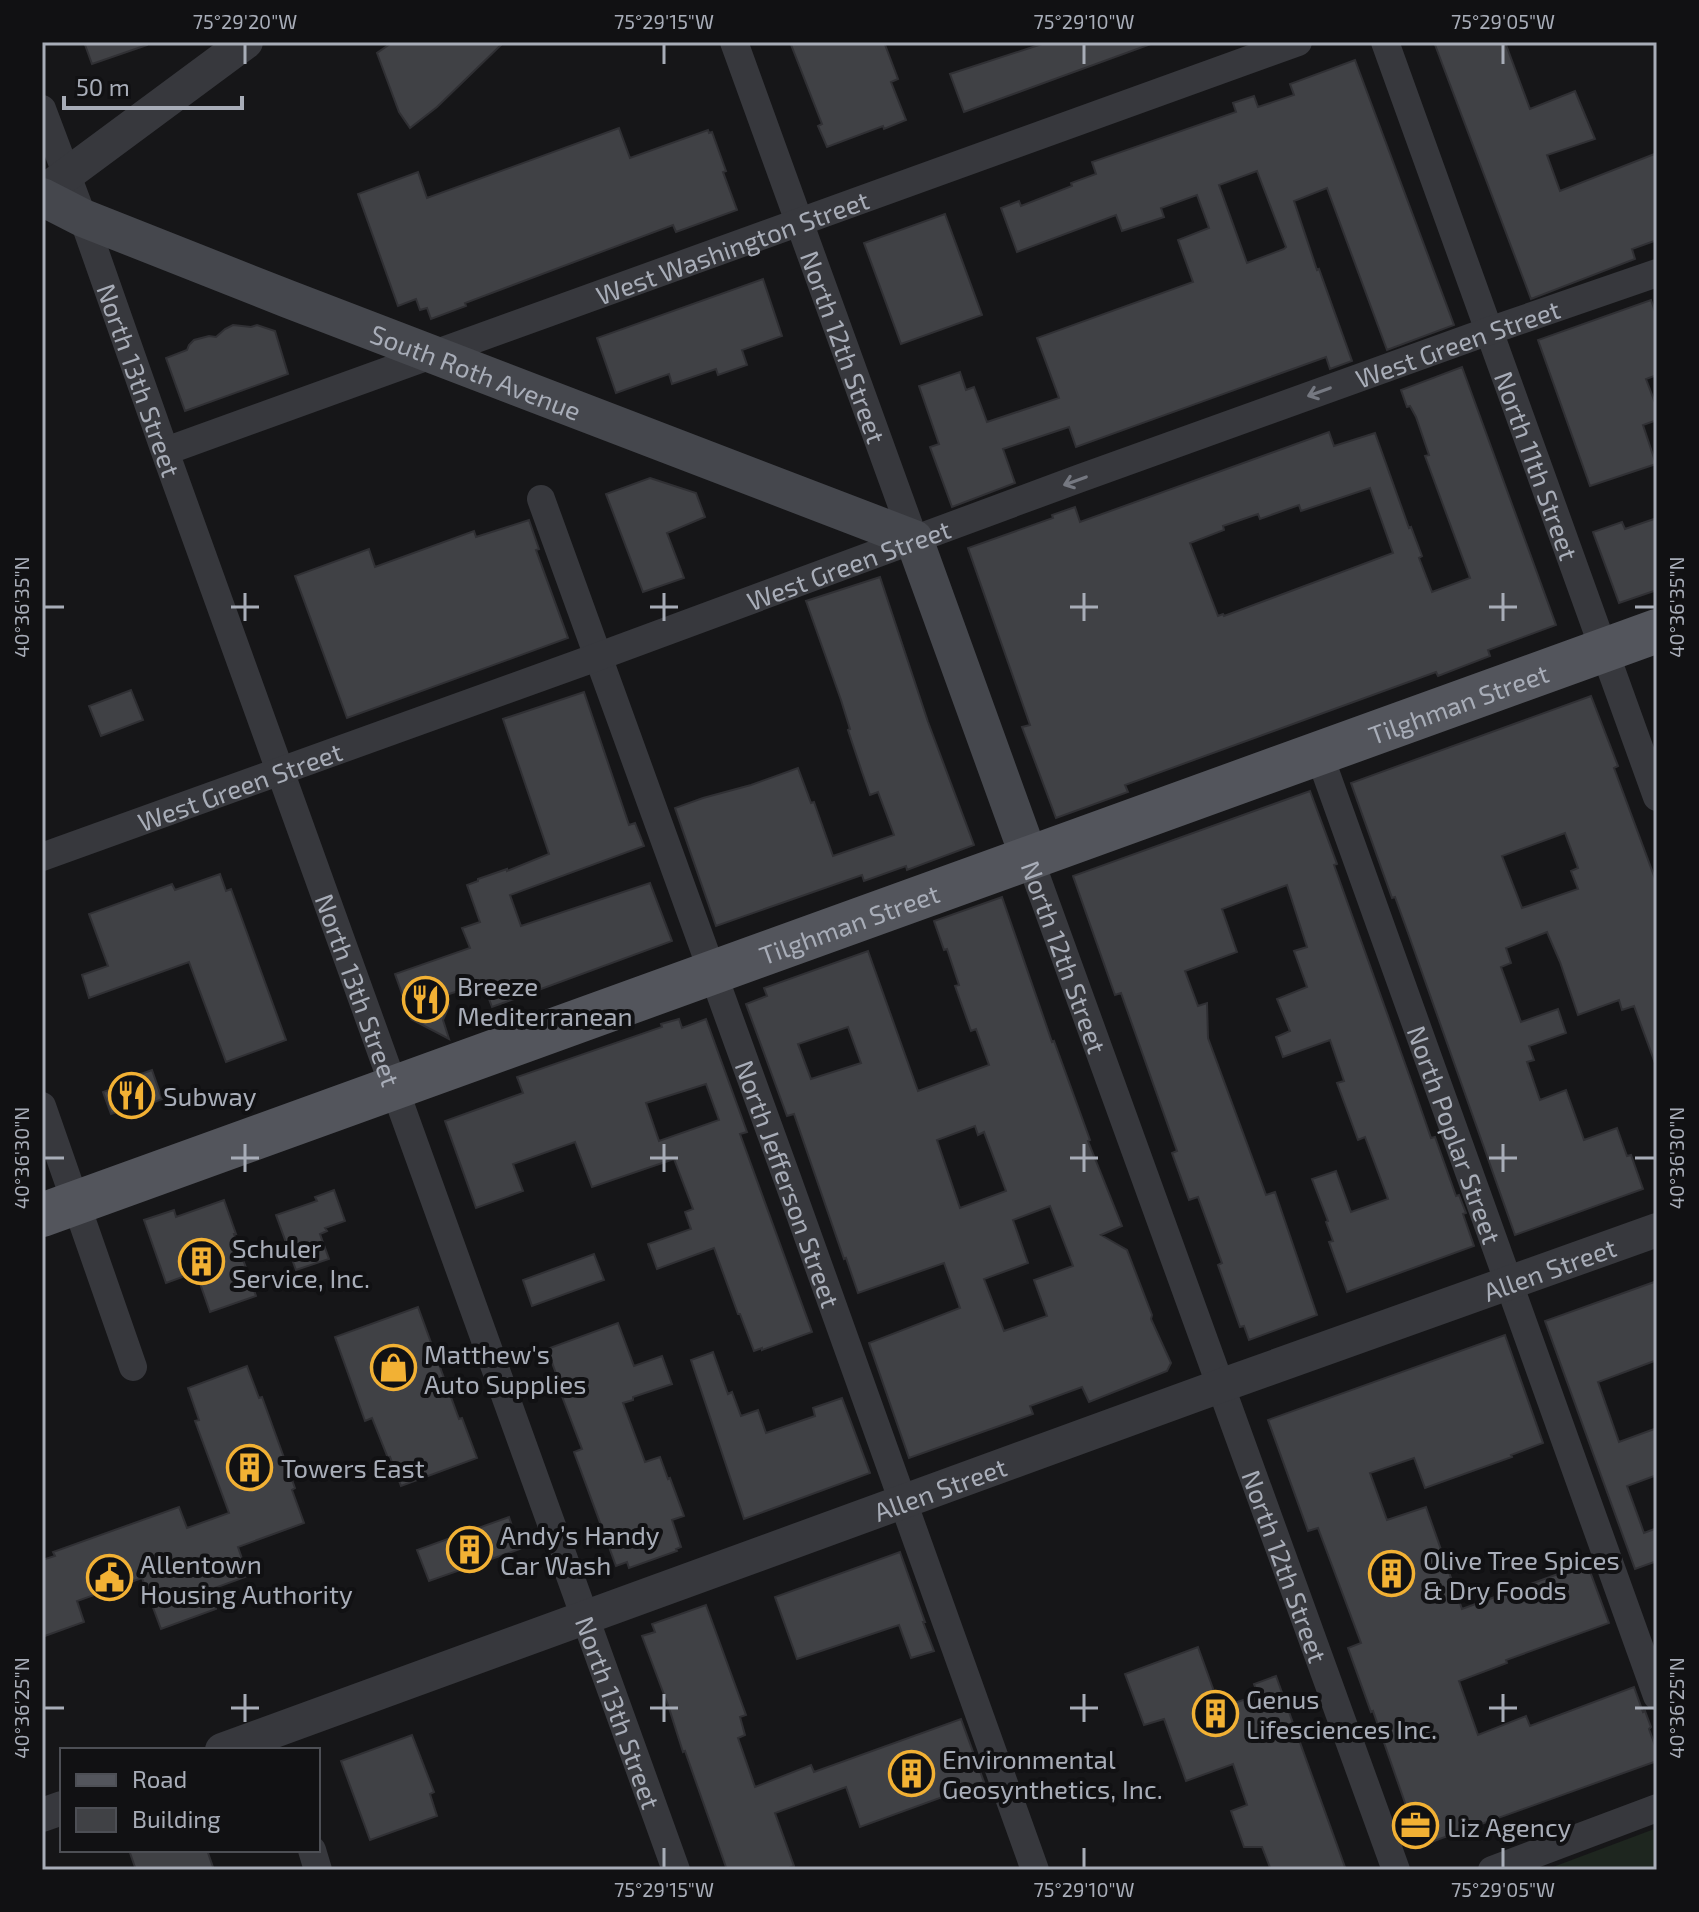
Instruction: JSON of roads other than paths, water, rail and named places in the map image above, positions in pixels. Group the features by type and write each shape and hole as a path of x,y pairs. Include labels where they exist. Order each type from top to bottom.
{"main road":[{"name":"South Roth Avenue","path":"50,189 83,218 914,539"},
{"name":"North 12th Street","path":"914,539 1029,857"},
{"name":"Tilghman Street","path":"59,1208 1657,631"}],"street":[{"path":"50,189 246,42"},
{"name":"North 12th Street","path":"734,42 914,539"},
{"name":"West Washington Street","path":"166,451 1298,42"},
{"name":"North 11th Street","path":"1385,42 1657,797"},
{"path":"42,109 50,189"},
{"name":"North 13th Street","path":"83,218 676,1870"},
{"name":"West Green Street","path":"42,857 1489,331 1657,273"},
{"name":"North Jefferson Street","path":"541,499 1035,1870"},
{"name":"North Poplar Street","path":"1319,754 1657,1696"},
{"name":"North 12th Street","path":"1029,857 1396,1870"},
{"path":"42,1106 59,1208 133,1367"},
{"name":"Allen Street","path":"234,1748 274,1741 584,1618 1657,1230"},
{"path":"1492,1870 1657,1808"}],"place":[{"name":"Breeze Mediterranean","path":"426,1000"},
{"name":"Subway","path":"132,1095"},
{"name":"Schuler Service, Inc.","path":"201,1262"},
{"name":"Matthew's Auto Supplies","path":"393,1368"},
{"name":"Towers East","path":"250,1467"},
{"name":"Andy’s Handy Car Wash","path":"469,1549"},
{"name":"Olive Tree Spices & Dry Foods","path":"1392,1574"},
{"name":"Allentown Housing Authority","path":"109,1578"},
{"name":"Genus Lifesciences Inc.","path":"1215,1713"},
{"name":"Environmental Geosynthetics, Inc.","path":"911,1773"},
{"name":"Liz Agency","path":"1416,1826"}]}
